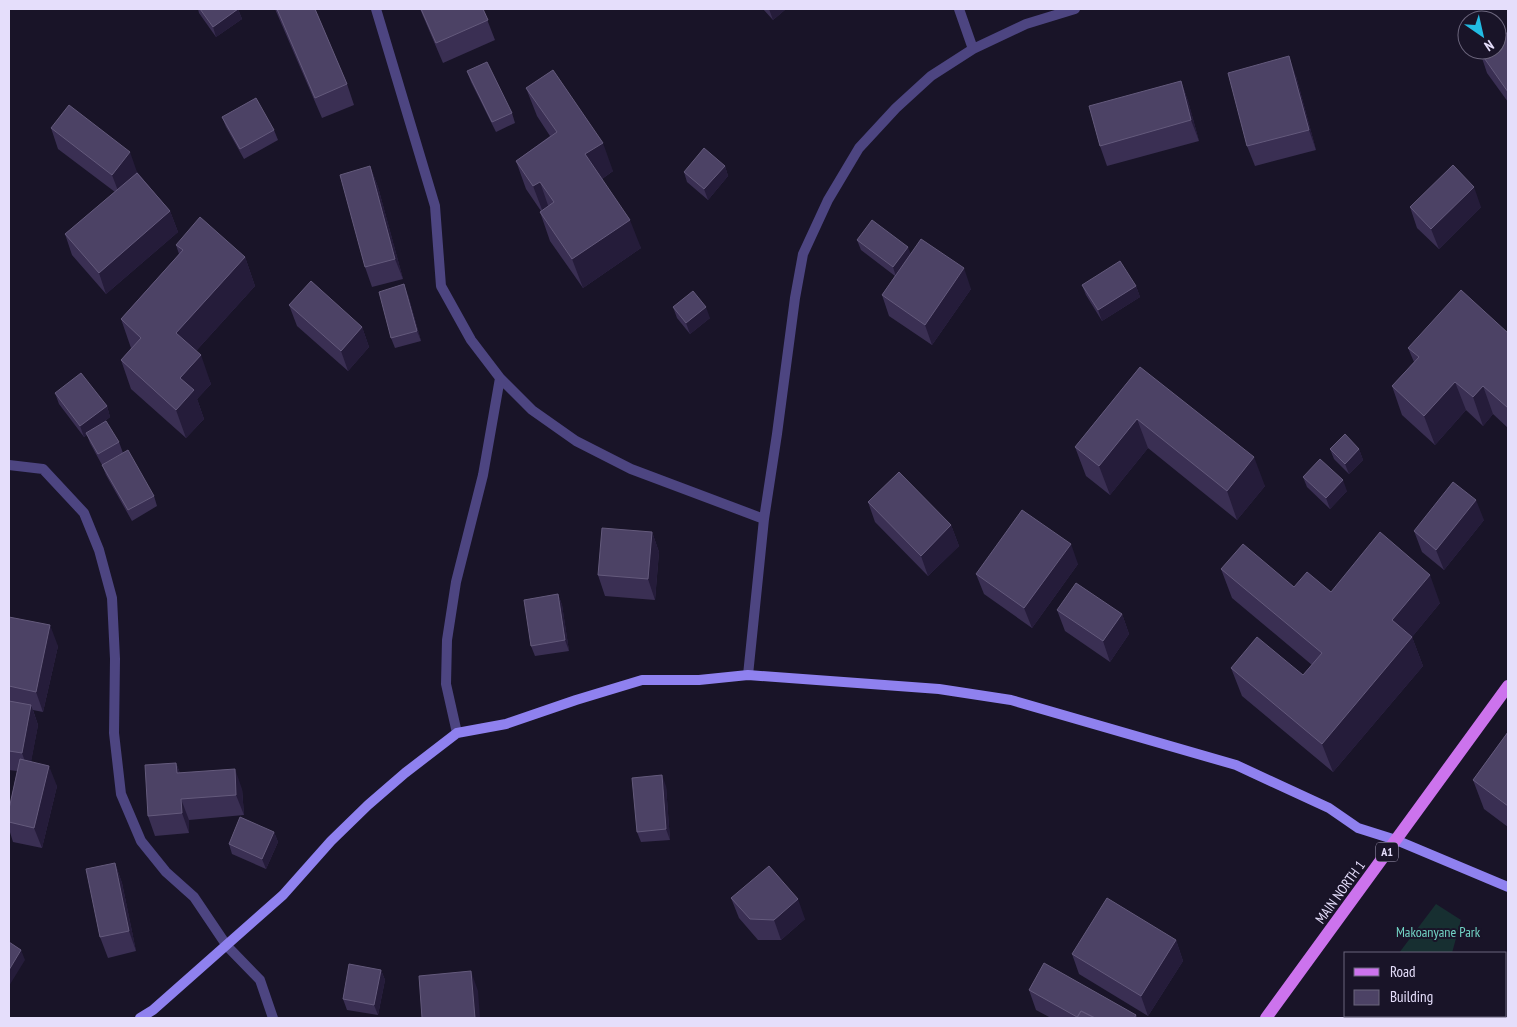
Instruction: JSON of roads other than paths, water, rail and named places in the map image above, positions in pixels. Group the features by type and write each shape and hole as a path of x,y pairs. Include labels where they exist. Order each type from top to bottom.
{"main road":[{"path":"140,1018 153,1010 283,895 331,841 368,806 405,773 457,733 506,724 642,680 699,680 748,675 939,689 1011,700 1236,765 1329,808 1358,828 1396,840 1508,887"},
{"name":"MAIN NORTH 1","path":"1266,1018 1508,686"}],"street":[{"path":"376,9 434,206 441,286 471,340 500,378 532,410 576,441 631,469 764,519"},
{"path":"959,9 973,49"},
{"path":"748,675 764,519 795,298 803,254 828,200 859,148 896,108 930,76 973,49 1026,24 1075,9"},
{"path":"457,733 446,684 447,640 456,582 483,475 500,378"},
{"path":"9,465 43,469 84,513 99,550 112,598 114,732 121,794 141,841 166,872 194,897 227,946 260,980 273,1018"}],"park label":[{"name":"Makoanyane Park","path":"1438,932"}]}
